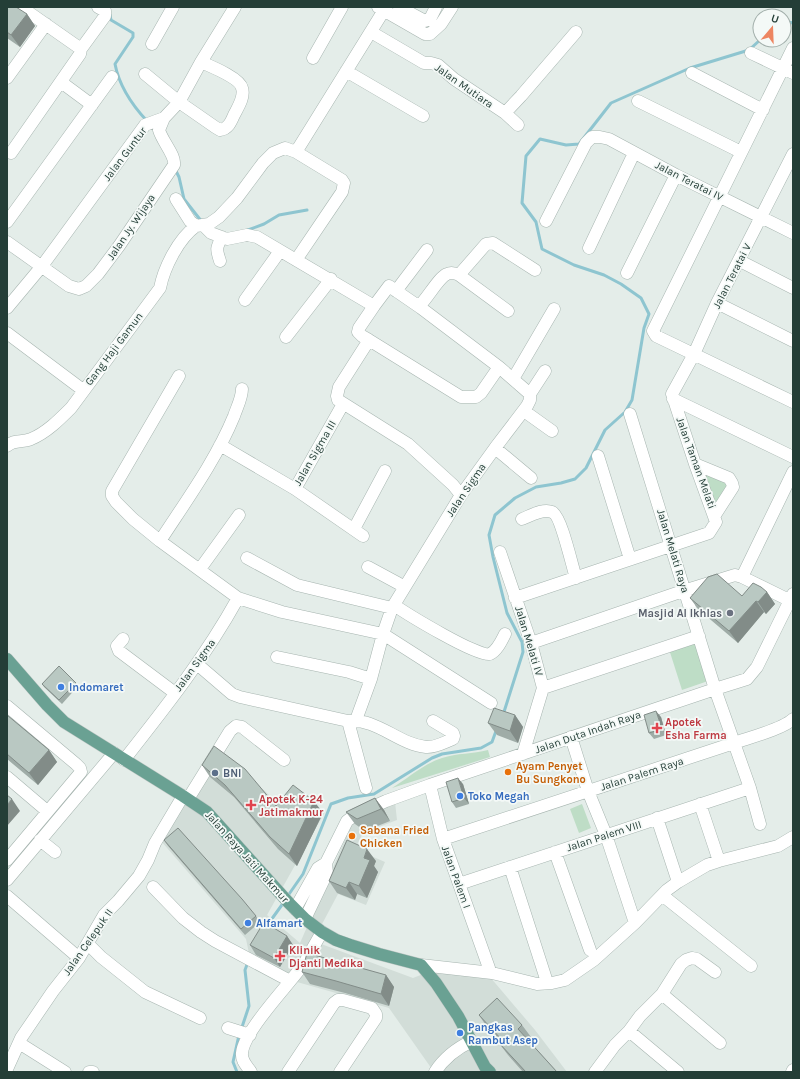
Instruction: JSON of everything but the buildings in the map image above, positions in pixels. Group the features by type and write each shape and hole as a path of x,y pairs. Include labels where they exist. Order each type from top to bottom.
{"main road":[{"name":"Jalan Raya Jati Makmur","path":"9,666 64,722 186,797 214,818 291,906 322,932 336,940 350,945 421,965"},
{"path":"421,965 436,983 472,1041 485,1067 490,1072"}],"street":[{"path":"21,7 82,49"},
{"path":"11,153 105,16 105,11 98,7"},
{"path":"152,44 173,7"},
{"name":"Jalan Guntur","path":"7,308 42,266 154,122 179,102 201,62 235,7"},
{"path":"313,58 342,7"},
{"path":"399,7 425,21 430,19 436,7"},
{"path":"296,260 342,192 344,183 342,180 296,152 371,32 382,8 424,34 430,34 441,24 452,7"},
{"path":"7,78 46,24"},
{"name":"Jalan Mutiara","path":"371,32 424,63 438,65 454,79 505,113 576,32"},
{"path":"793,48 788,70 763,110 741,152 653,331 656,336 793,402"},
{"path":"751,52 788,70"},
{"path":"145,74 179,102 220,130 224,130 228,126 241,102 242,88 239,83 201,62"},
{"path":"346,71 422,116"},
{"path":"692,73 763,110"},
{"path":"7,222 112,77"},
{"path":"61,82 92,105"},
{"path":"638,101 741,152"},
{"path":"505,113 518,125"},
{"name":"Jalan Jy. Wijaya","path":"7,242 69,286 79,289 86,286 98,274 120,246 153,194 173,168 174,160 154,122"},
{"name":"Jalan Teratai IV","path":"546,221 586,143 592,137 600,137 609,138 676,175 793,233"},
{"name":"Gang Haji Gamun","path":"7,446 11,442 29,440 41,434 59,420 71,408 82,390 160,288 162,275 169,261 181,241 191,230 199,226 209,224 219,218 237,198 263,163 273,153 285,148 296,152"},
{"path":"589,248 634,152"},
{"name":"Jalan Teratai V","path":"673,399 672,394 694,354 717,303 762,218 793,154"},
{"path":"628,273 676,175"},
{"path":"176,199 190,221 211,233 227,239 247,235 257,237 331,279 374,306"},
{"path":"220,261 216,251 222,237"},
{"path":"460,275 486,244 490,242 494,243 535,270"},
{"path":"396,291 427,250"},
{"path":"245,300 280,251"},
{"path":"740,261 793,288"},
{"path":"423,304 446,275 452,273 460,275 508,311"},
{"path":"286,337 331,279"},
{"path":"474,339 423,304 389,286 359,328 358,332 362,336 462,397 476,397 481,393 499,367"},
{"path":"717,303 793,341"},
{"path":"423,304 530,394"},
{"path":"513,379 554,309"},
{"path":"7,333 82,390"},
{"path":"369,340 339,388 337,396 338,400 408,444 461,495"},
{"name":"Jalan Sigma","path":"352,720 371,679 383,634 394,607 461,495 524,411 530,400 530,394 545,371"},
{"path":"179,376 116,483 112,491 112,496 116,502 160,541 238,598 282,612 383,634 491,703"},
{"path":"160,541 220,445 237,408 242,394 242,389"},
{"path":"673,399 793,457"},
{"name":"Jalan Taman Melati","path":"515,598 709,533 716,522 715,515 695,464 673,399"},
{"name":"Jalan Sigma III","path":"220,445 295,489 343,404"},
{"path":"524,411 552,431"},
{"name":"Jalan Melati Raya","path":"630,414 672,546 689,589 699,636 715,689 750,788 760,824"},
{"path":"495,448 531,478"},
{"path":"598,456 630,559"},
{"path":"695,464 729,478 732,483 733,487 715,515"},
{"path":"295,489 359,532 385,471"},
{"path":"742,577 793,472"},
{"path":"522,519 542,511 554,512 560,522 576,578"},
{"path":"200,569 239,515"},
{"name":"Jalan Melati IV","path":"500,552 531,642 543,688 522,754"},
{"path":"247,558 297,585 394,607 462,645 484,654 494,652 505,634"},
{"path":"368,567 406,587"},
{"path":"531,642 735,575 792,599"},
{"name":"Jalan Sigma","path":"7,880 40,840 119,757 175,693 222,627 238,598"},
{"name":"Jalan Duta Indah Raya","path":"291,906 318,868 326,863 348,821 355,815 386,801 430,785 715,689 747,680 757,667 792,599"},
{"path":"543,688 699,636"},
{"path":"122,639 117,646 119,651 175,693"},
{"path":"277,657 349,672 371,679"},
{"path":"197,664 232,694 240,697 366,722 414,744 426,747 434,746 453,739 454,736 433,721"},
{"path":"7,706 80,768 80,772 75,780 9,852"},
{"name":"Jalan Palem Raya","path":"443,839 734,743 780,727 793,719"},
{"path":"352,720 365,784"},
{"name":"Jalan Celepuk II","path":"7,1069 19,1043 53,991 79,958 104,916 139,876 155,843 230,731 236,726 242,728 284,760"},
{"path":"572,737 588,791 606,835 635,923"},
{"path":"7,777 47,812"},
{"name":"Jalan Palem I","path":"430,785 443,839 489,968"},
{"name":"Jalan Palem VIII","path":"459,884 750,788"},
{"path":"700,804 719,861"},
{"path":"657,818 678,882"},
{"path":"421,965 492,973 537,984 565,980 582,969 664,897 678,882 707,865 778,846 793,839"},
{"path":"40,840 55,852"},
{"path":"555,852 590,950"},
{"name":"Jalan Duta Indah Raya","path":"305,919 327,872 326,863"},
{"path":"510,867 546,978"},
{"path":"153,887 183,918 201,932 290,981"},
{"path":"7,896 79,958"},
{"path":"664,897 751,966"},
{"path":"251,1072 244,1063 242,1055 248,1035 305,962 322,932"},
{"path":"88,944 101,957 145,992 200,1018"},
{"path":"595,1072 615,1046 630,1031 640,1016 662,994 680,964 692,958 697,959 715,972"},
{"path":"662,994 720,1043"},
{"path":"288,1072 334,1003 338,1000 343,1000 372,1008 376,1014 376,1018 340,1072"},
{"path":"231,1029 248,1035"},
{"path":"630,1031 678,1072"},
{"path":"436,1072 458,1047 472,1041"},
{"path":"19,1043 64,1072"}],"shaded area":[{"path":"222,752 290,814 302,794 325,812 267,915 300,943 352,824 395,802 397,820 363,833 355,849 385,862 366,905 338,894 313,941 413,978 436,969 490,977 535,1030 567,1072 434,1072 389,1008 297,982 250,958 246,939 161,841 179,811"}],"green space":[{"path":"700,469 730,483 716,511"},
{"path":"695,638 708,681 682,690 668,646"},
{"path":"488,750 490,757 392,788 436,760 453,755"},
{"path":"582,804 591,828 579,833 570,809"}],"waterway":[{"path":"110,15 111,20 133,33 133,37 115,64 127,95 147,121"},
{"path":"503,715 523,652 522,642 507,613 493,557 489,535 495,515 515,498 536,487 575,479 586,468 605,430 625,412 632,400 644,328 649,314 641,298 621,284 604,275 574,265 542,249 536,222 522,203 526,156 540,139 566,145 579,144 611,103 690,68 749,50 752,47"},
{"path":"175,169 179,177 184,199 202,222"},
{"path":"248,230 264,224 279,215 307,210"},
{"path":"287,897 303,874 331,804 348,798 374,794 432,758 442,754 481,748 492,742 496,731"},
{"path":"266,927 284,902"},
{"path":"241,1030 249,1006 245,970 248,962"},
{"path":"237,1072 233,1062 239,1035"}],"place":[{"name":"Masjid Al Ikhlas","path":"730,613"},
{"name":"Indomaret","path":"61,687"},
{"name":"Apotek Esha Farma","path":"657,728"},
{"name":"Ayam Penyet Bu Sungkono","path":"508,772"},
{"name":"BNI","path":"215,773"},
{"name":"Toko Megah","path":"460,796"},
{"name":"Apotek K-24 Jatimakmur","path":"251,805"},
{"name":"Sabana Fried Chicken","path":"352,836"},
{"name":"Alfamart","path":"248,923"},
{"name":"Klinik Djanti Medika","path":"280,956"},
{"name":"Pangkas Rambut Asep","path":"460,1033"}]}
